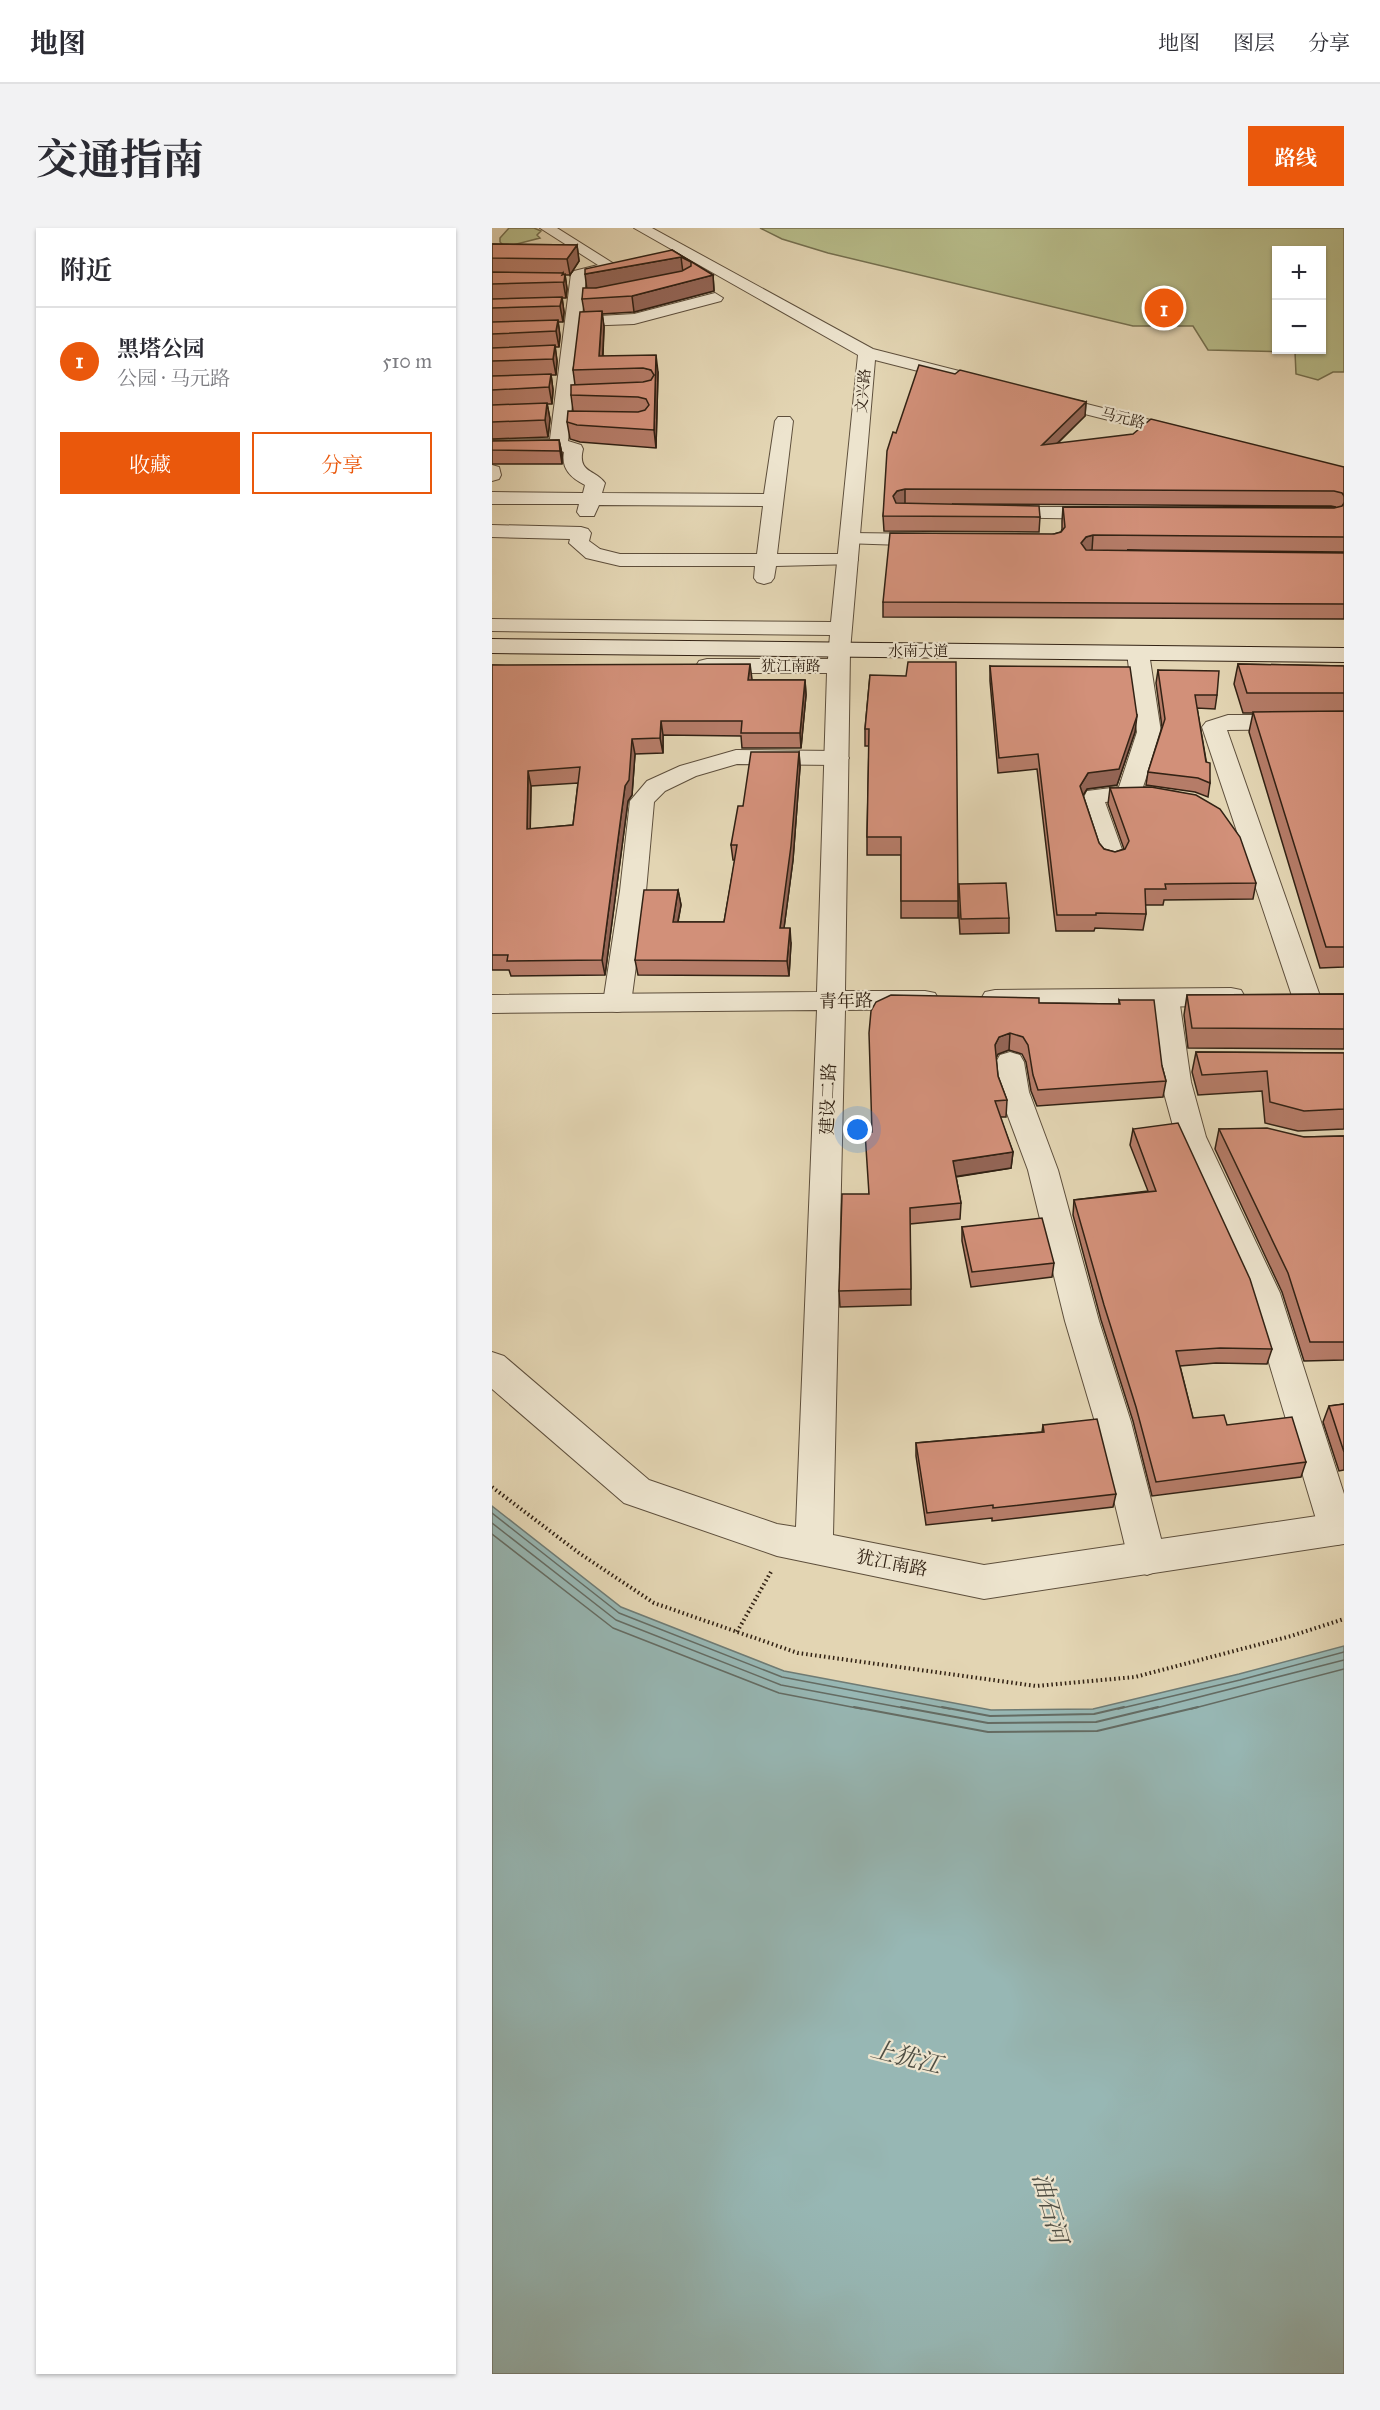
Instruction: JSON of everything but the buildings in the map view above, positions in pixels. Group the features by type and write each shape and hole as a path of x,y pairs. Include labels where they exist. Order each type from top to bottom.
{"street":[{"path":"551,230 577,228"},
{"name":"文兴路","path":"641,228 867,353 840,648"},
{"path":"551,230 611,267 579,274 572,305 569,354 558,444"},
{"path":"572,305 634,319 715,298"},
{"path":"867,353 980,382"},
{"path":"547,355 569,354"},
{"path":"544,383 584,420"},
{"path":"539,412 587,394"},
{"name":"马元路","path":"1026,394 1208,440"},
{"path":"765,569 784,421"},
{"path":"492,446 558,444 574,449 572,456 577,473 595,483 579,543 585,550 610,558 765,569 848,560"},
{"path":"1004,490 1006,522"},
{"path":"492,498 773,500"},
{"path":"972,513 1006,522 1050,522 1132,513"},
{"path":"492,531 581,534"},
{"path":"849,539 951,540"},
{"path":"492,625 840,648"},
{"name":"水南大道","path":"492,646 1344,655"},
{"name":"犹江南路","path":"492,665 840,648"},
{"name":"建设二路","path":"814,1547 840,648"},
{"path":"1129,793 1149,732 1138,653"},
{"path":"1282,996 1271,895 1214,727 1228,722 1344,722"},
{"path":"617,1002 633,891 642,801 656,786 688,771 725,760 736,758 837,758"},
{"path":"1112,858 1093,802 1096,796 1129,793 1191,801"},
{"path":"1222,813 1238,833 1271,895"},
{"name":"青年路","path":"492,1004 1334,996"},
{"path":"1165,998 1185,1060 1176,1082 1191,1137 1264,1293 1284,1362 1341,1528"},
{"path":"1010,1062 1014,1092 1043,1170 1082,1322 1113,1422 1147,1558"},
{"path":"1191,1137 1227,1136"},
{"name":"犹江南路","path":"492,1366 495,1371 637,1492 777,1540 984,1582 1341,1528"}],"path":[{"path":"492,1487 579,1553 654,1603 798,1653 1036,1686 1135,1677 1291,1636 1344,1619"},
{"path":"737,1632 776,1562"}],"green space":[{"path":"509,228 534,228 541,231 537,235 540,238 505,247 500,242 500,238"},
{"path":"760,228 1344,228 1344,372 1333,372 1318,380 1296,374 1295,354 1326,354 1326,246 1272,246 1272,351 1208,350 1193,326 1133,326 828,253 782,239"}],"water":[{"path":"492,1506 621,1607 784,1671 991,1710 1093,1709 1344,1646 1344,2374 492,2374"}],"place":[{"name":"黑塔公园","path":"1164,308"}],"water label":[{"name":"上犹江","path":"906,2057"},
{"name":"油石河","path":"1050,2208"}]}
